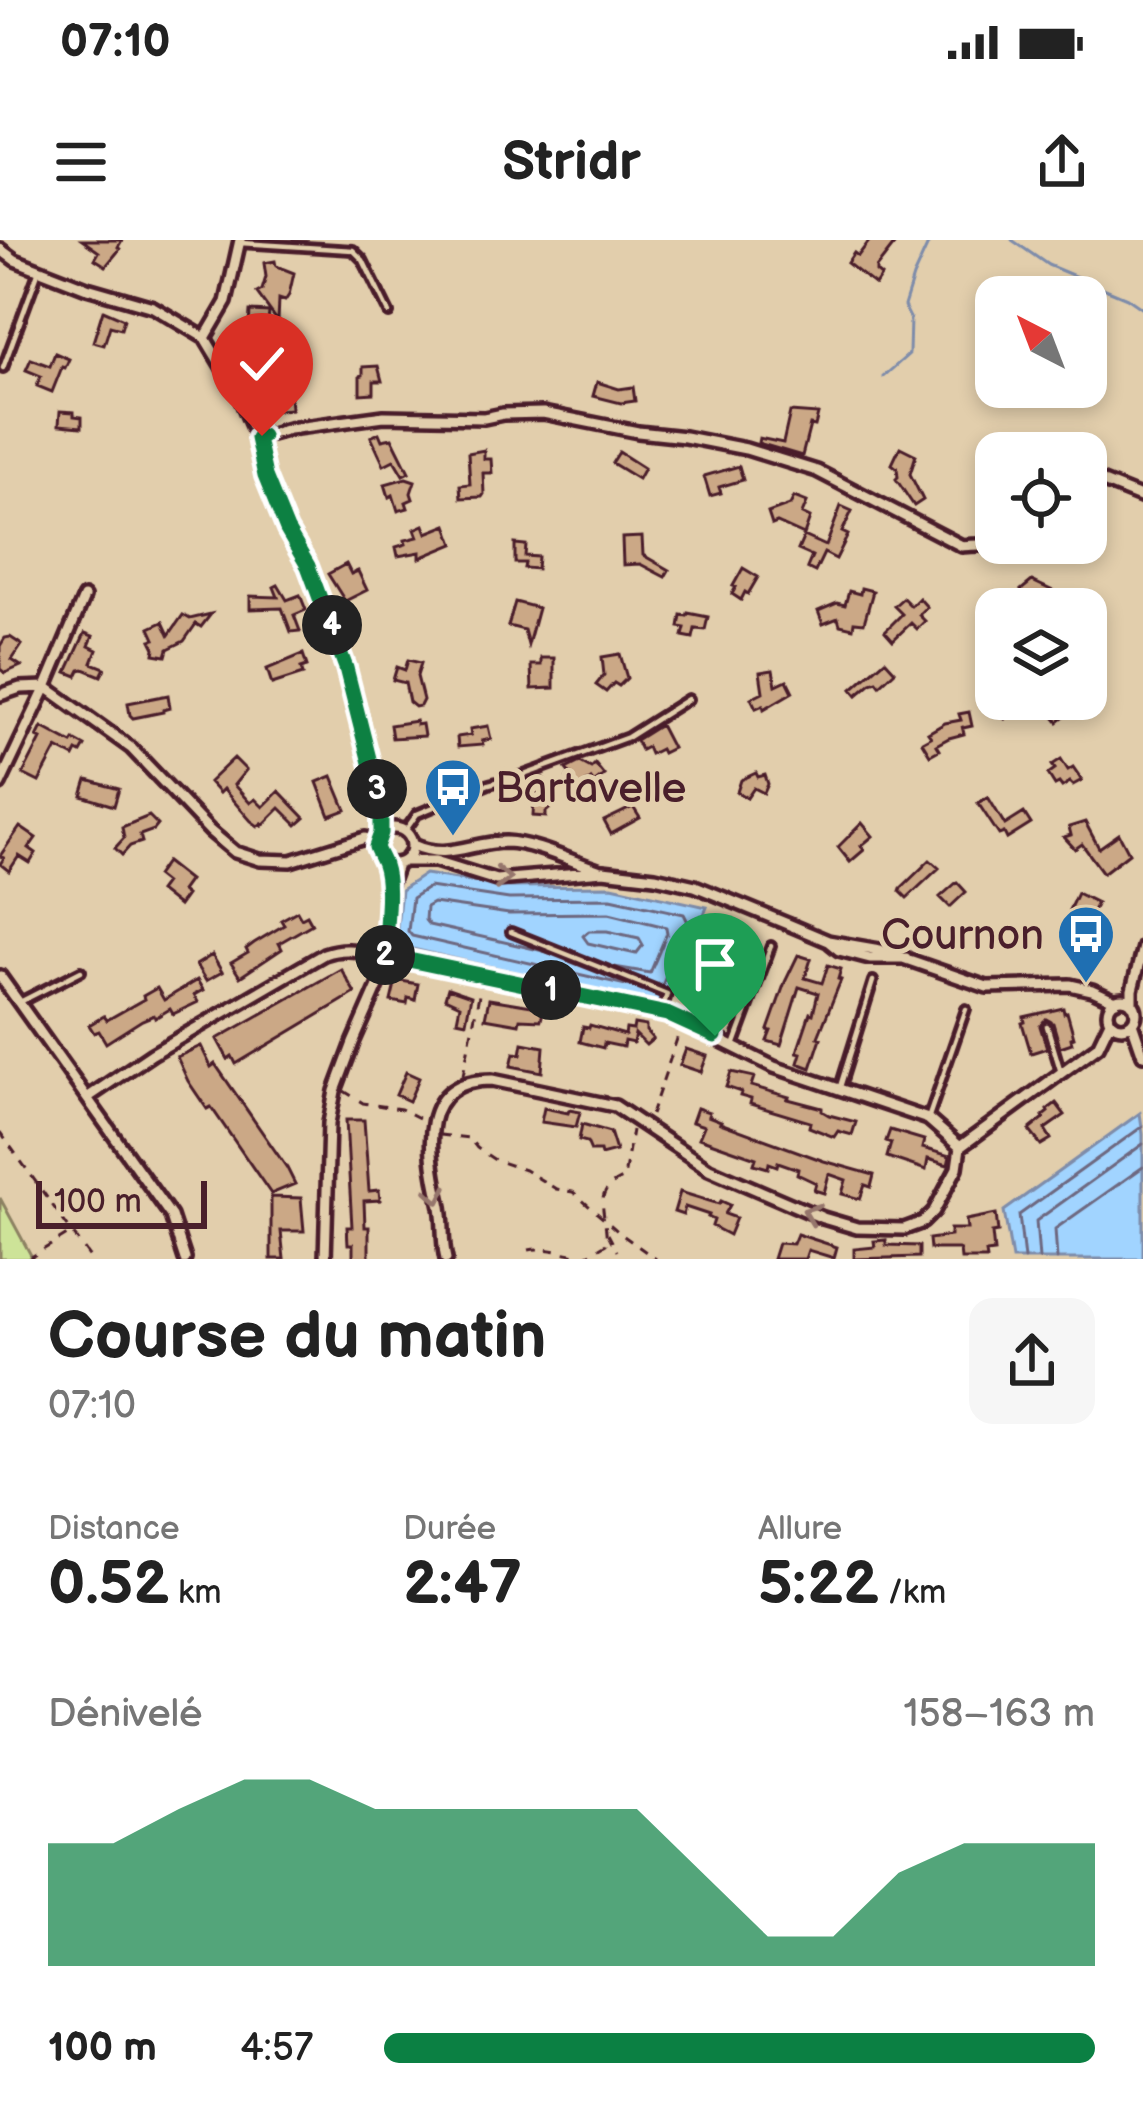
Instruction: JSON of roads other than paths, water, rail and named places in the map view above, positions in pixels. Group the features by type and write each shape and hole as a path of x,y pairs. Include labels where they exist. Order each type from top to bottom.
{"street":[{"path":"205,338 226,302 240,241"},
{"path":"0,249 15,260 87,288 153,307 205,338 238,393 257,438 265,476 336,637 381,806 379,847 388,890 381,979 332,1101 325,1259"},
{"path":"257,438 384,416 484,418 543,412 746,449 818,471 962,546 975,545"},
{"path":"1107,483 1143,498"},
{"path":"0,784 84,597"},
{"path":"0,695 46,687 131,748 210,832 236,852 260,860 291,861 343,845 379,847 401,863 435,861 496,880 603,871 655,877 694,886 828,941 880,950 956,978 987,986 1070,986 1130,1004"},
{"path":"381,806 413,845 440,853 494,843 520,844 603,871"},
{"path":"379,847 401,830"},
{"path":"388,890 413,845"},
{"path":"446,1259 442,1206 434,1185 431,1140 436,1110 461,1083 492,1080 615,1106 709,1169 824,1218 886,1230 923,1222 957,1168 960,1147 1098,1046 1119,1022 1130,1004 1143,947"},
{"path":"87,1098 152,1054 325,954 350,949 662,1013 774,1067 928,1119 960,1147"},
{"path":"0,976 171,1216 185,1259"},
{"path":"1092,991 1119,1022 1136,1027 1143,1055"},
{"path":"1119,1022 1130,1004"}],"lane":[{"path":"240,241 352,250 363,260 388,314"},
{"path":"3,368 40,270"},
{"path":"401,830 417,814 489,784 628,737 688,699"},
{"path":"511,932 667,994 662,1013"},
{"path":"734,1046 771,946"},
{"path":"20,1002 81,971"},
{"path":"839,1090 873,981"},
{"path":"928,1119 966,1009"},
{"path":"1047,1026 1061,1074"}],"water":[{"path":"425,874 509,887 612,886 707,907 667,1007 395,945 401,890"},
{"path":"1140,1113 1143,1259 1012,1259 1004,1211"}],"waterway":[{"path":"883,377 909,354 910,318 904,306 930,240"},
{"path":"1012,240 1048,265 1143,309"}],"place":[{"name":"Bartavelle","path":"453,838"},
{"name":"Cournon","path":"1086,985"}]}
